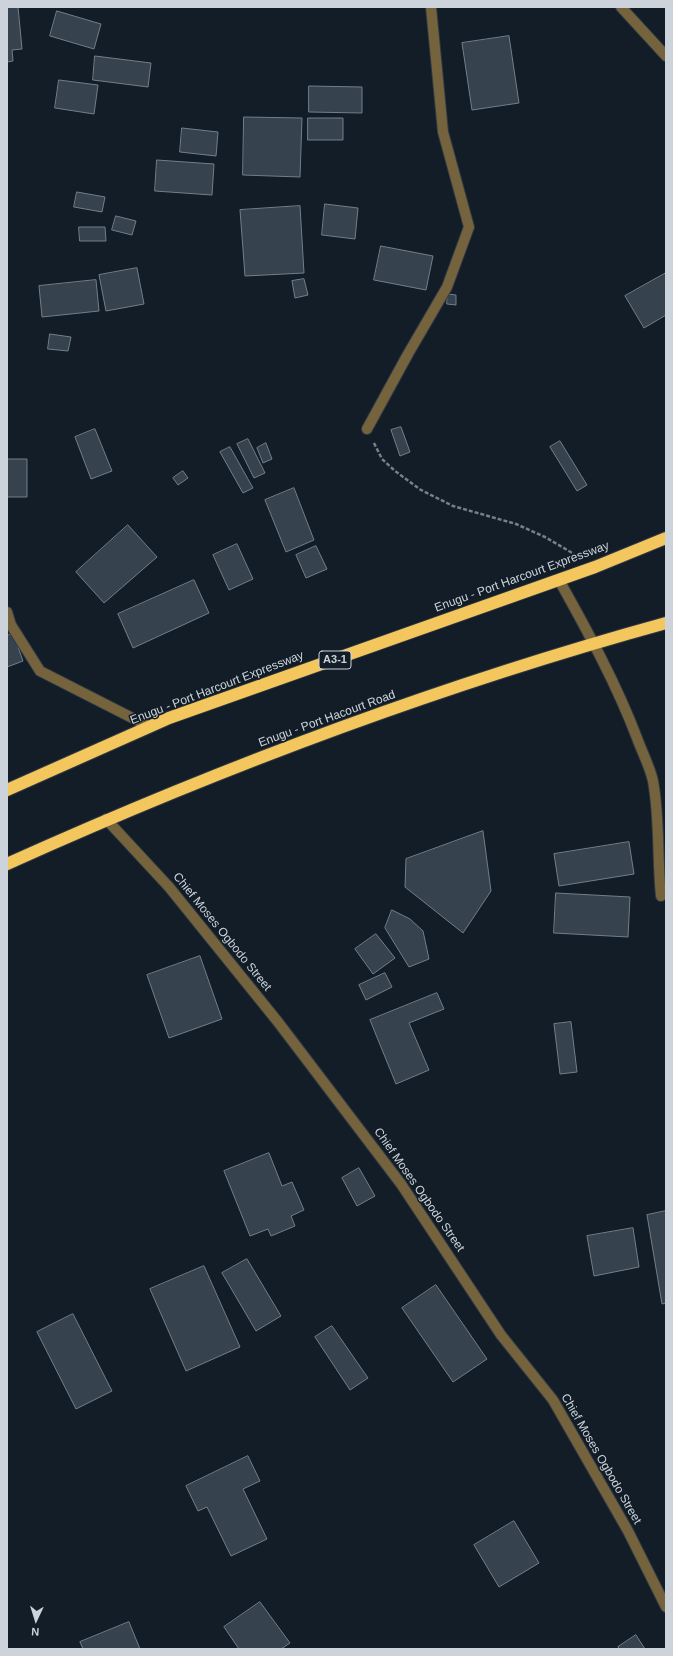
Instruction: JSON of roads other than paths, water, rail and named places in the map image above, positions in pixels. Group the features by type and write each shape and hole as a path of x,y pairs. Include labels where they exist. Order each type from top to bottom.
{"highway":[{"name":"Enugu - Port Harcourt Expressway","path":"7,790 184,713 595,567 666,538"},
{"name":"Enugu - Port Hacourt Road","path":"7,864 106,819 348,724 594,643 666,623"}],"street":[{"path":"367,429 447,287 469,227 443,132 431,7"},
{"path":"621,7 666,56"},
{"path":"559,580 594,643 624,706 653,779 656,801 658,866 661,896"},
{"path":"7,612 11,625 40,671 150,727"},
{"name":"Chief Moses Ogbodo Street","path":"106,819 169,887 268,1010 401,1184 501,1335 553,1400 628,1531 666,1606"}]}
